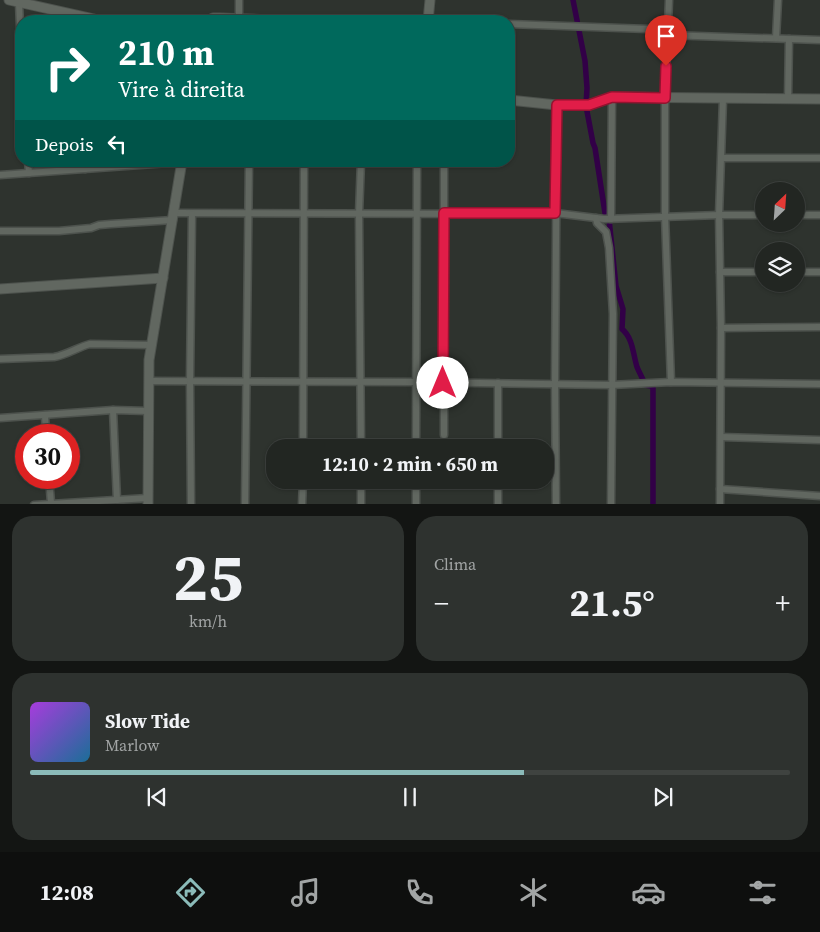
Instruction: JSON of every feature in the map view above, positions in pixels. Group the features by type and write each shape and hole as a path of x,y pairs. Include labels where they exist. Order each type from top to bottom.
{"street":[{"path":"50,0 50,10"},
{"path":"239,15 240,0"},
{"path":"429,15 430,0"},
{"path":"669,0 665,98 665,216 671,382"},
{"path":"776,38 778,0"},
{"path":"16,15 14,1 67,15"},
{"path":"515,24 648,29 667,35 820,40"},
{"path":"788,100 790,39"},
{"path":"611,219 612,97"},
{"path":"515,101 557,105 586,105 612,97 820,99"},
{"path":"720,504 721,328 719,215 723,99"},
{"path":"556,504 555,213 557,105"},
{"path":"722,158 820,158"},
{"path":"28,167 29,173"},
{"path":"0,175 103,167"},
{"path":"34,504 118,500 148,501 148,411 151,345 181,167"},
{"path":"245,504 249,167"},
{"path":"303,439 304,167"},
{"path":"361,167 359,214 362,439"},
{"path":"416,439 417,167"},
{"path":"444,167 444,435"},
{"path":"0,231 59,231 192,214 248,212 304,214 555,213 611,219 755,215"},
{"path":"191,504 192,214"},
{"path":"805,215 820,215"},
{"path":"596,218 597,223 606,232 609,248 613,314 611,504"},
{"path":"720,272 755,272"},
{"path":"805,272 820,272"},
{"path":"0,289 162,278"},
{"path":"721,328 820,327"},
{"path":"0,359 54,357 90,344 151,345"},
{"path":"149,381 555,383 612,385 671,382 820,384"},
{"path":"498,383 498,439"},
{"path":"0,418 113,410 148,411"},
{"path":"113,410 118,500"},
{"path":"44,415 45,424"},
{"path":"720,437 820,440"},
{"path":"50,489 51,503"},
{"path":"302,504 303,489"},
{"path":"361,489 361,504"},
{"path":"416,489 416,504"},
{"path":"498,489 498,504"},
{"path":"720,489 820,496"}],"waterway":[{"path":"573,0 585,61 586,106 595,148 605,213 609,219 616,286 623,309 622,329 631,342 637,367 644,382"},
{"path":"645,385 653,388 653,504"}],"route":[{"path":"443,383 444,213 555,213 557,105 589,105 612,97 665,98 666,66"}]}
